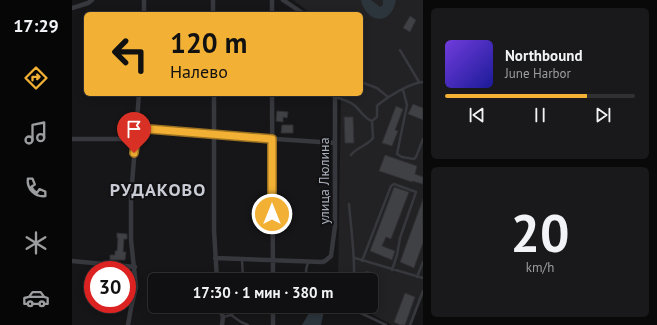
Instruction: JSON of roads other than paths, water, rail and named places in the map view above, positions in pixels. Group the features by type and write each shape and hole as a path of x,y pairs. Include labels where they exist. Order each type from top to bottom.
{"street":[{"path":"72,8 88,3 92,0"},
{"path":"144,0 144,12"},
{"path":"213,0 213,12"},
{"path":"272,0 272,12"},
{"path":"283,0 301,12"},
{"path":"134,261 131,233 131,197 139,96"},
{"path":"214,96 214,230 216,273"},
{"path":"272,96 273,273"},
{"name":"улица Люлина","path":"308,261 322,262 331,256 335,232 335,96"},
{"path":"137,128 215,135 335,142"},
{"path":"72,139 135,138"},
{"path":"215,258 308,261"},
{"path":"72,261 84,262"},
{"path":"128,325 130,313"},
{"path":"221,313 223,317 222,325"},
{"path":"273,313 273,325"}],"lane":[{"path":"400,50 419,82"},
{"path":"372,121 377,117 378,105 388,97 419,82 423,82"},
{"path":"363,83 377,88 388,97"},
{"path":"403,90 407,105 397,154 402,157 414,159 423,139"},
{"path":"335,96 354,104 369,120 372,121"},
{"path":"351,155 354,151 368,144 373,138 372,121"},
{"path":"362,261 394,184 416,192 400,238 397,255 392,270"},
{"path":"349,204 352,242 355,258 354,273"},
{"path":"242,258 243,273"},
{"path":"355,258 423,278"},
{"path":"307,273 308,261"},
{"path":"417,277 423,262"},
{"path":"410,325 423,291"},
{"path":"361,313 386,325"},
{"path":"223,317 231,315 248,325"}],"district":[{"name":"РУДАКОВО","path":"158,189"}]}
